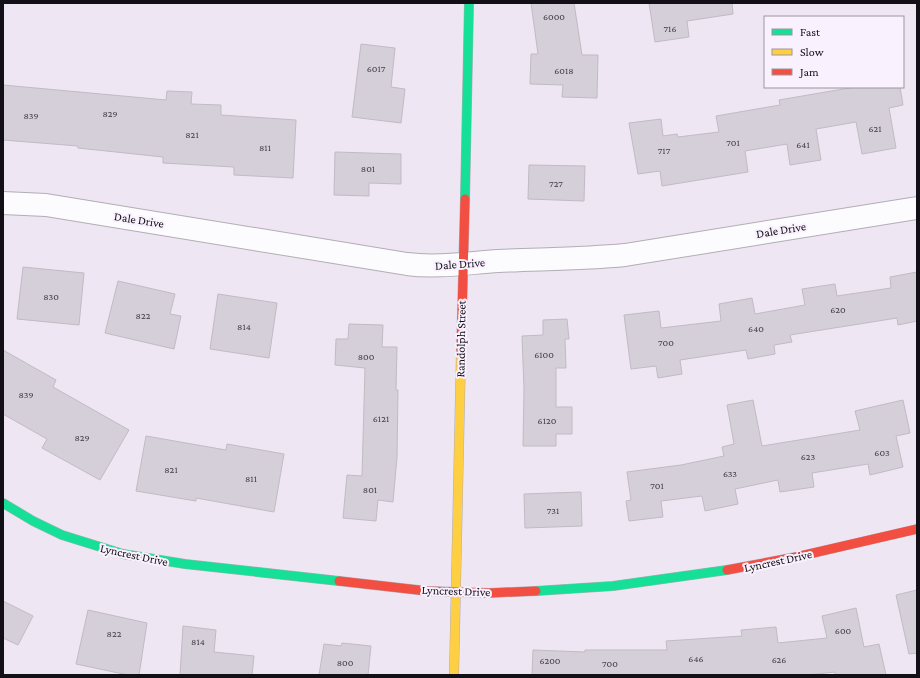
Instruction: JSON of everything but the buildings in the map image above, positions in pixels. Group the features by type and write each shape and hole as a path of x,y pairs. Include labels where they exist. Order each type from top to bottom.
{"street":[{"name":"Randolph Street","path":"454,675 469,3"},
{"name":"Dale Drive","path":"3,203 46,205 407,264 434,266 584,259 625,255 917,208"},
{"name":"Lyncrest Drive","path":"3,503 30,519 70,538 132,557 419,590 457,592 568,589 642,583 731,570 917,530"}],"traffic: fast":[{"path":"465,199 469,3"},
{"path":"3,503 33,521 62,535 123,554 185,564 339,581"},
{"path":"536,591 613,586 727,570"}],"traffic: slow":[{"path":"454,675 461,353"}],"traffic: jam":[{"path":"461,353 465,199"},
{"path":"727,570 796,557 917,529"},
{"path":"339,581 427,591 489,593 536,591"}]}
